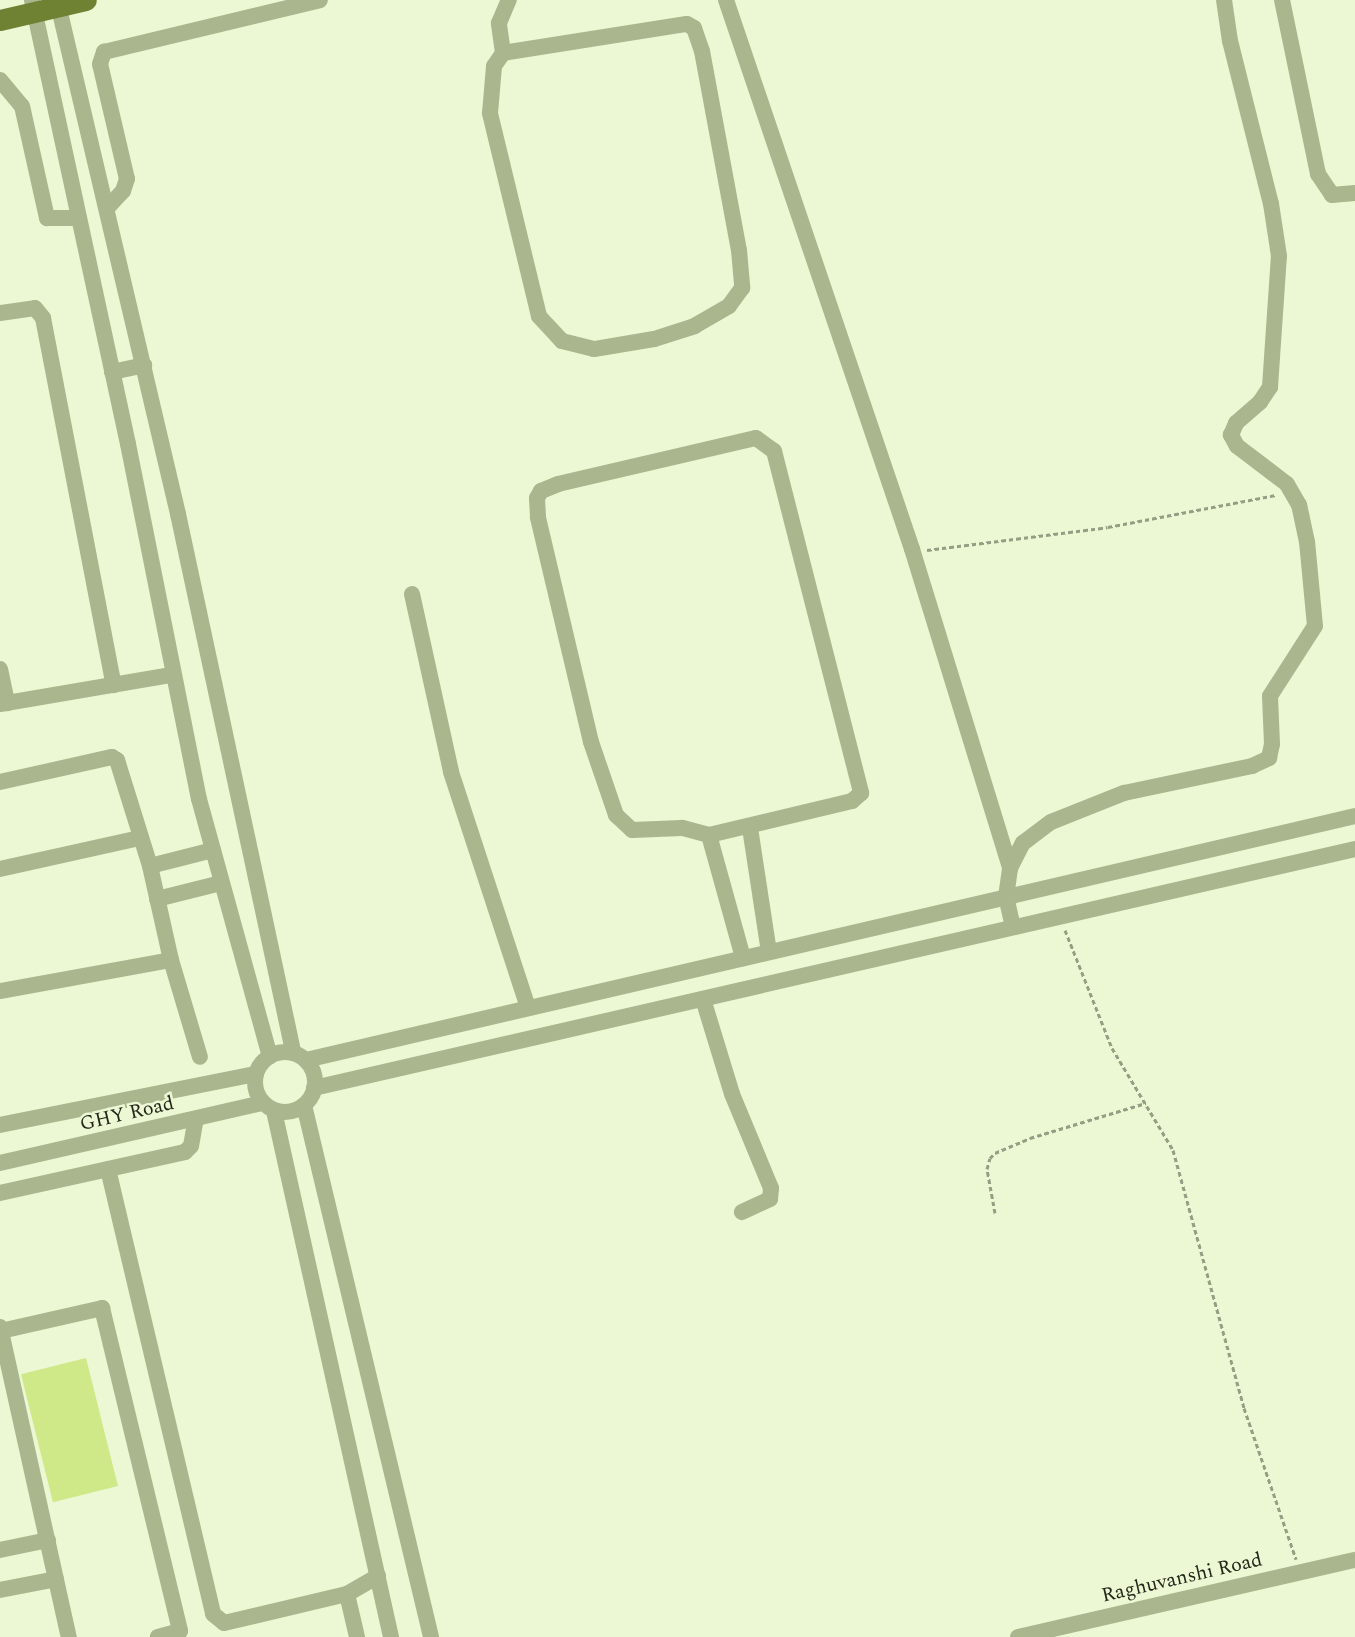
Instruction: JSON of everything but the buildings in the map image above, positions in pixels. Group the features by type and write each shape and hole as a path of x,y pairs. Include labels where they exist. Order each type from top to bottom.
{"main road":[{"path":"0,20 33,6 86,0"}],"street":[{"path":"108,207 123,191 127,179 100,64 104,52 320,0"},
{"path":"502,53 687,24 694,28 702,51 739,250 742,288 729,306 695,326 612,348 578,347 550,331 534,305 490,113 494,66 502,53 500,23 510,0"},
{"path":"726,0 912,549 1010,868 1006,897 1013,927"},
{"path":"1010,868 1031,836 1068,815 1124,793 1252,766 1269,758 1272,744 1270,696 1315,626 1307,542 1293,492 1266,465 1237,446 1231,435 1236,423 1260,402 1270,387 1279,256 1271,204 1230,41 1224,0"},
{"path":"1282,0 1318,174 1332,195 1355,193"},
{"path":"58,3 108,207 300,1055 315,1077 314,1088 304,1105 296,1110 268,1107"},
{"path":"33,6 112,372 172,675 221,883 270,1056"},
{"path":"0,80 22,106 47,218 77,218"},
{"path":"0,313 35,308 43,318 114,685"},
{"path":"112,372 144,365"},
{"path":"756,438 774,451 861,793 852,801 750,828 709,836 682,828 632,830 616,815 591,742 536,505 541,491 558,484 756,438"},
{"path":"412,594 451,772 528,1008"},
{"path":"0,669 3,704 172,675"},
{"path":"0,782 115,758 150,866 171,960 200,1057"},
{"path":"270,1056 300,1055 528,1008 1355,816"},
{"path":"750,828 770,952"},
{"path":"709,836 743,958"},
{"path":"0,869 140,838"},
{"path":"314,1088 1355,849"},
{"path":"150,866 213,850"},
{"path":"157,899 221,883"},
{"path":"0,991 171,960"},
{"path":"703,999 732,1094 771,1188 770,1199 742,1212"},
{"path":"270,1056 256,1074 256,1089 268,1107 391,1637"},
{"name":"GHY Road","path":"0,1125 256,1074"},
{"path":"304,1105 431,1637"},
{"name":"GHY Road","path":"0,1163 196,1119 268,1107"},
{"path":"0,1193 185,1152 191,1146 196,1119"},
{"path":"108,1169 213,1614 224,1623 347,1594 378,1576"},
{"path":"69,1637 48,1540 8,1402 0,1329 102,1308 180,1631 158,1637"},
{"path":"0,1550 48,1540"},
{"name":"Raghuvanshi Road","path":"1018,1637 1355,1560"},
{"path":"0,1590 56,1579"},
{"path":"347,1594 357,1637"}],"path":[{"path":"912,549 927,550 1108,527 1293,492"},
{"path":"1061,916 1104,1030 1124,1072 1161,1124 1185,1186 1202,1266 1244,1408 1300,1573"},
{"path":"995,1213 987,1169 995,1153 1030,1138 1146,1103"}]}
